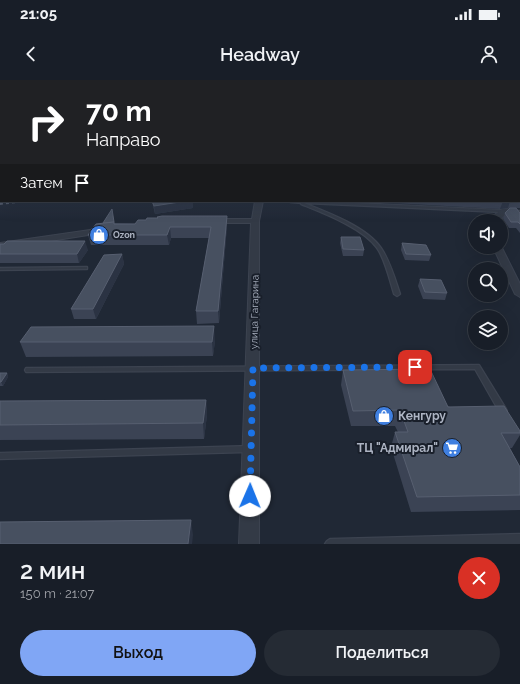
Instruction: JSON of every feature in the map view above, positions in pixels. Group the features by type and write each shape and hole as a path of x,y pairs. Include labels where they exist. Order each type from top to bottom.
{"street":[{"name":"улица Гагарина","path":"250,544 255,221 259,202"},
{"path":"500,214 504,210"},
{"path":"204,221 255,221"},
{"path":"0,246 111,229"},
{"path":"500,254 520,294"}],"lane":[{"path":"300,202 338,218 373,242 379,248 397,294"},
{"path":"321,202 520,212"},
{"path":"0,269 85,268"},
{"path":"28,370 477,367 508,421"},
{"path":"0,456 251,449"},
{"path":"330,544 520,539"}],"building":[{"path":"152,202 180,202 154,206"},
{"path":"510,208 516,208 520,213 520,224 518,222 511,222 508,218 508,214 505,213"},
{"path":"112,209 114,222 103,223"},
{"path":"227,216 218,311 196,311 211,227 170,227 167,235 88,235 96,224 114,222 114,224 135,224 138,220 158,218 157,217"},
{"path":"341,237 360,237 364,250 343,249"},
{"path":"7,241 85,241 77,254 0,254 0,244 4,244"},
{"path":"402,243 426,245 431,255 406,254"},
{"path":"122,254 93,309 71,309 104,255"},
{"path":"420,279 441,280 447,293 425,292"},
{"path":"214,326 212,342 20,342 31,327"},
{"name":"ТЦ \"Адмирал\"","path":"430,369 448,407 504,406 520,431 520,433 501,433 520,467 520,495 417,497 395,432 408,432 400,410 353,411 343,370"},
{"path":"0,373 7,373 1,382 0,382"},
{"path":"206,400 203,423 0,425 0,401"},
{"path":"191,520 188,544 0,544 0,522"}],"railway":[{"path":"0,204 16,202"}],"place":[{"name":"Ozon","path":"99,235"},
{"name":"Кенгуру","path":"384,416"},
{"name":"ТЦ \"Адмирал\"","path":"452,448"}],"route":[{"path":"250,496 253,368 415,367"}]}
